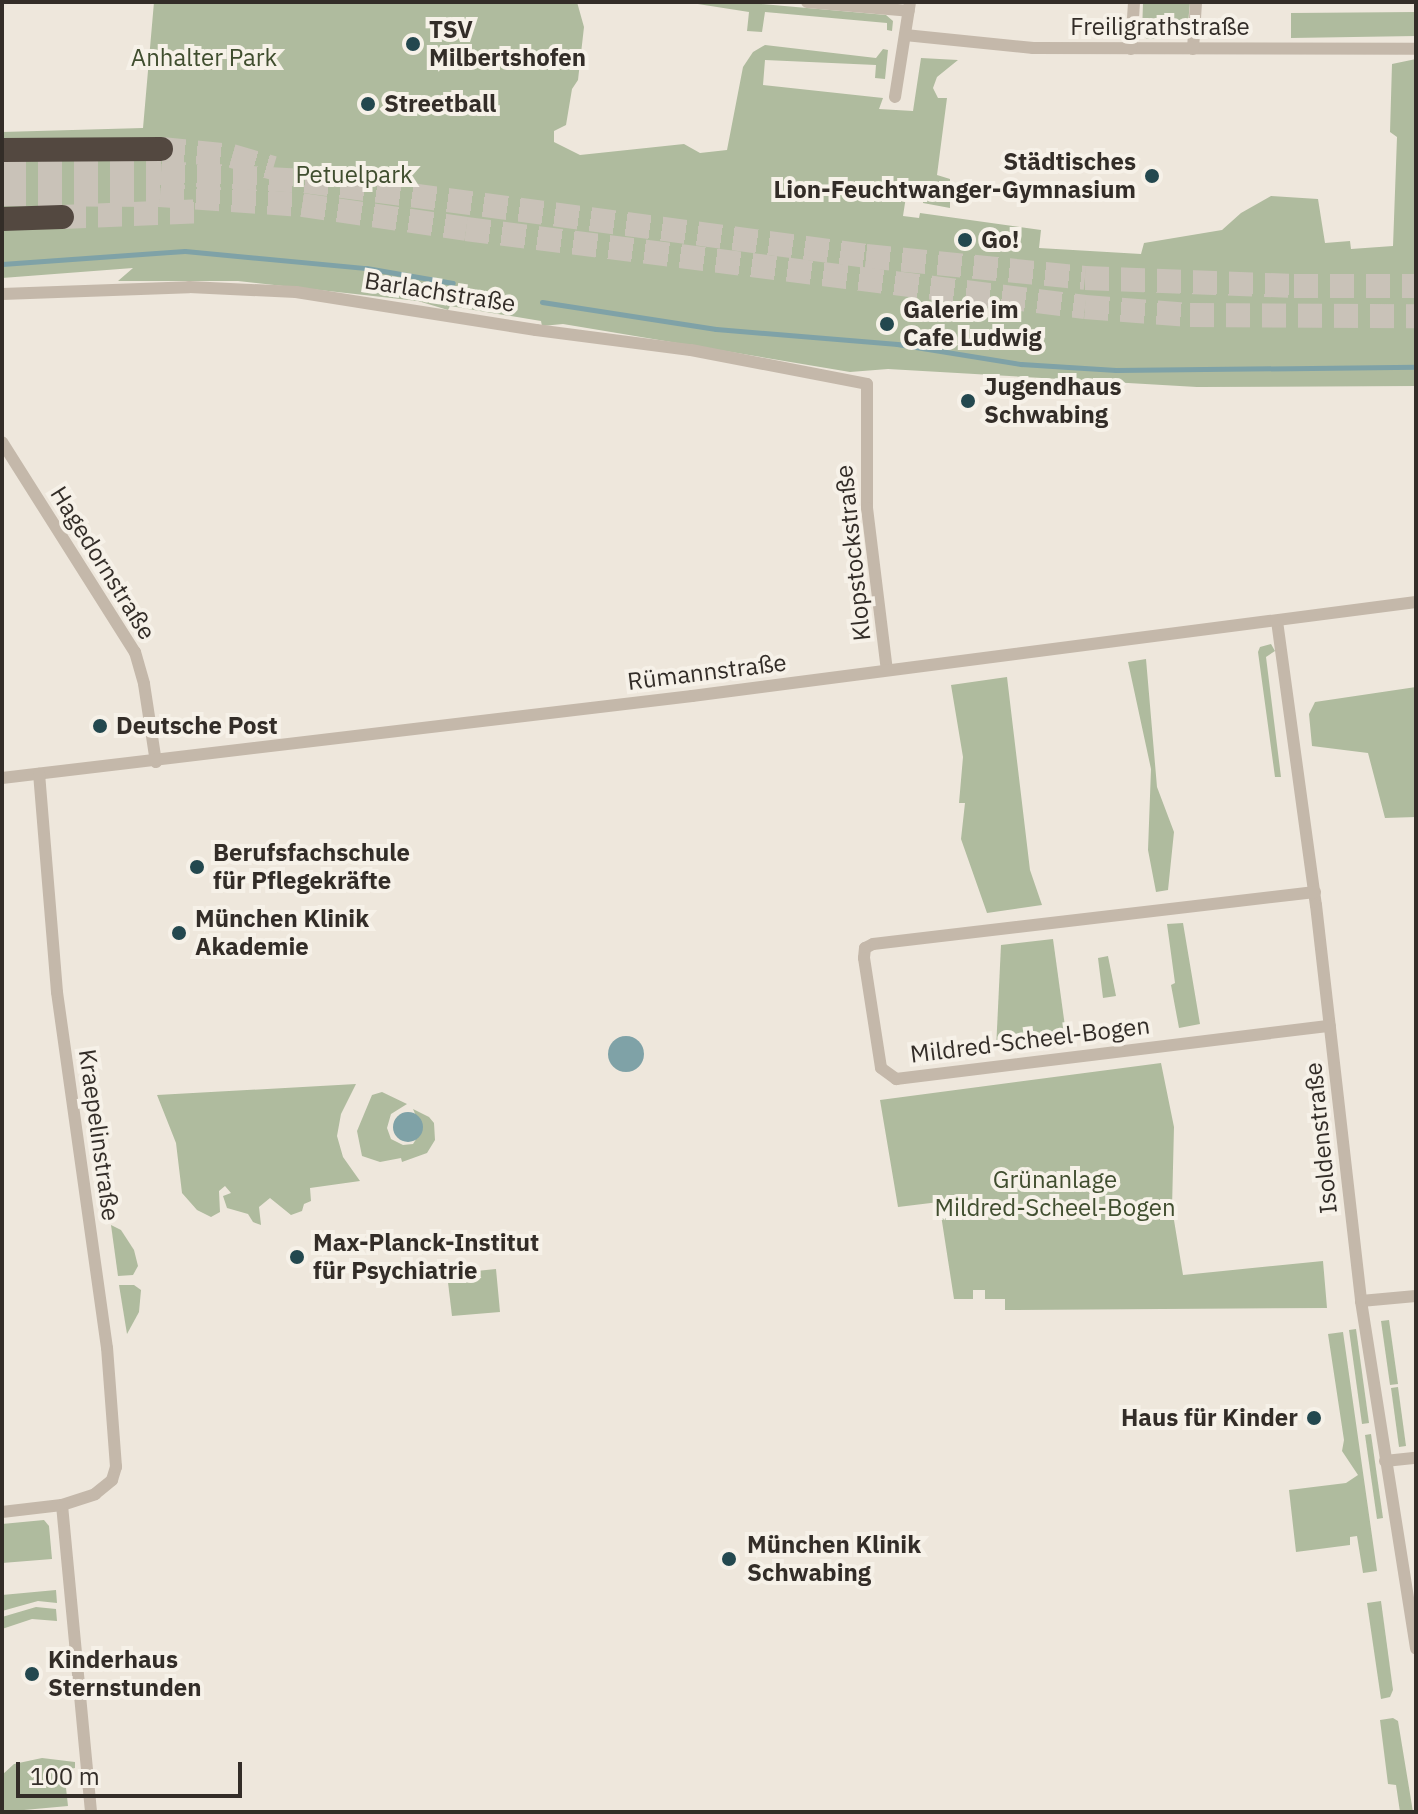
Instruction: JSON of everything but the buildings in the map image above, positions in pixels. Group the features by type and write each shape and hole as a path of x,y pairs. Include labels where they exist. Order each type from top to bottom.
{"highway":[{"path":"2,150 161,149"},
{"path":"2,219 62,217"}],"street":[{"path":"807,2 910,6 895,97"},
{"path":"1131,49 1134,2"},
{"path":"1193,49 1196,2"},
{"name":"Freiligrathstraße","path":"905,35 1033,48 1416,49"},
{"name":"Barlachstraße","path":"2,294 189,287 308,293 520,328 705,352 867,384"},
{"name":"Klopstockstraße","path":"867,384 867,508 887,670"},
{"name":"Hagedornstraße","path":"2,442 135,652 144,684 156,762"},
{"name":"Rümannstraße","path":"2,778 156,762 1416,602"},
{"name":"Isoldenstraße","path":"1277,621 1315,892 1361,1301 1385,1461 1413,1610 1416,1649"},
{"name":"Kraepelinstraße","path":"39,774 60,1016 110,1370 116,1467 112,1480 95,1494 62,1505"},
{"name":"Mildred-Scheel-Bogen","path":"1315,892 873,944 865,948 864,958 881,1068 896,1079 1330,1026"},
{"path":"1361,1301 1416,1296"},
{"path":"1385,1461 1416,1458"},
{"path":"2,1512 62,1505 91,1812"}],"green space":[{"name":"Petuelpark","path":"154,2 577,2 584,27 578,80 572,89 566,125 554,131 554,142 580,155 684,144 700,153 727,150 743,67 753,52 765,45 876,58 883,49 888,50 885,79 875,78 876,65 765,60 763,85 883,98 879,109 913,111 921,58 958,60 937,77 933,88 938,98 947,98 937,175 950,179 950,208 923,203 923,192 907,190 903,216 919,218 920,213 1041,230 1039,248 1141,254 1144,243 1222,230 1241,213 1271,196 1318,199 1325,243 1350,241 1351,249 1393,246 1397,137 1390,132 1392,64 1416,59 1416,386 1197,387 888,369 850,372 563,324 542,326 541,321 450,306 448,310 418,301 238,281 118,281 133,268 2,278 2,132 143,128"},
{"path":"685,2 740,2 886,15 893,21 892,31 887,30 887,23 765,12 762,32 747,31 749,12"},
{"path":"1143,2 1190,2 1187,34 1179,39 1147,39 1142,34"},
{"path":"1416,12 1416,36 1291,38 1291,13"},
{"path":"1271,644 1275,651 1266,657 1281,777 1275,777 1258,652 1260,647"},
{"path":"1146,659 1157,787 1174,832 1168,890 1156,892 1148,850 1151,769 1128,662"},
{"path":"1007,677 1030,870 1042,905 987,913 961,839 965,803 959,803 963,757 951,685"},
{"path":"1416,687 1416,817 1385,818 1368,753 1312,746 1309,714 1315,702"},
{"path":"1183,923 1200,1024 1179,1028 1171,985 1175,983 1167,924"},
{"path":"1053,939 1067,1041 996,1050 1001,945"},
{"path":"1108,956 1116,996 1103,998 1098,958"},
{"name":"Grünanlage Mildred-Scheel-Bogen","path":"1161,1063 1174,1127 1172,1208 1183,1275 1323,1261 1327,1308 1005,1310 1005,1299 985,1299 985,1290 973,1290 973,1299 954,1299 939,1202 898,1207 880,1100"},
{"path":"356,1084 341,1114 337,1136 343,1157 360,1181 310,1188 311,1201 304,1204 302,1211 291,1215 270,1198 259,1207 261,1225 253,1222 248,1214 227,1208 223,1196 231,1193 225,1186 219,1191 220,1212 211,1217 197,1210 182,1193 176,1143 157,1095"},
{"path":"382,1092 407,1104 391,1114 387,1128 391,1139 403,1145 413,1144 422,1130 413,1109 434,1123 435,1140 427,1153 402,1162 401,1158 380,1162 362,1156 357,1131 372,1095"},
{"path":"111,1225 121,1230 134,1250 138,1266 133,1275 118,1276"},
{"path":"496,1269 500,1312 452,1316 447,1274"},
{"path":"119,1285 134,1285 141,1290 139,1312 127,1334"},
{"path":"1389,1320 1398,1384 1390,1385 1381,1321"},
{"path":"1356,1329 1369,1423 1362,1424 1349,1330"},
{"path":"1343,1332 1377,1571 1363,1573 1357,1536 1350,1537 1350,1545 1296,1552 1289,1490 1346,1483 1358,1475 1342,1451 1344,1440 1328,1334"},
{"path":"1398,1387 1406,1446 1399,1447 1391,1388"},
{"path":"1371,1434 1383,1518 1377,1519 1365,1435"},
{"path":"44,1520 49,1526 52,1559 2,1563 2,1524"},
{"path":"56,1590 57,1603 38,1601 2,1611 2,1595"},
{"path":"1381,1601 1393,1690 1390,1697 1381,1699 1367,1603"},
{"path":"36,1607 56,1609 57,1621 32,1619 2,1629 2,1617"},
{"path":"1393,1718 1398,1721 1413,1812 1400,1812 1396,1785 1388,1784 1380,1720"},
{"path":"42,1758 75,1762 75,1768 64,1770 68,1806 2,1812 2,1775 14,1764"}],"water":[{"path":"626,1036 639,1041 644,1054 639,1067 626,1072 613,1067 608,1054 613,1041"},
{"path":"408,1112 419,1116 423,1127 419,1138 408,1142 397,1138 393,1127 397,1116"}],"waterway":[{"path":"2,264 185,251 366,268 453,283"},
{"path":"542,302 716,329 897,344 1021,364 1116,370 1416,367"}],"tunnel":[{"path":"161,149 232,156 273,168"},
{"path":"2,173 161,173 305,181 866,256 1085,278 1294,286 1416,286"},
{"path":"2,194 160,195 302,205 466,229 1085,307 1190,315 1416,316"},
{"path":"62,217 204,211"}],"place":[{"name":"TSV Milbertshofen","path":"413,44"},
{"name":"Streetball","path":"368,104"},
{"name":"Städtisches Lion-Feuchtwanger-Gymnasium","path":"1152,176"},
{"name":"Go!","path":"965,240"},
{"name":"Galerie im Cafe Ludwig","path":"887,324"},
{"name":"Jugendhaus Schwabing","path":"968,401"},
{"name":"Deutsche Post","path":"100,726"},
{"name":"Berufsfachschule für Pflegekräfte","path":"197,867"},
{"name":"München Klinik Akademie","path":"179,933"},
{"name":"Max-Planck-Institut für Psychiatrie","path":"297,1257"},
{"name":"Haus für Kinder","path":"1314,1418"},
{"name":"München Klinik Schwabing","path":"729,1559"},
{"name":"Kinderhaus Sternstunden","path":"32,1674"}],"park label":[{"name":"Anhalter Park","path":"204,58"}]}
